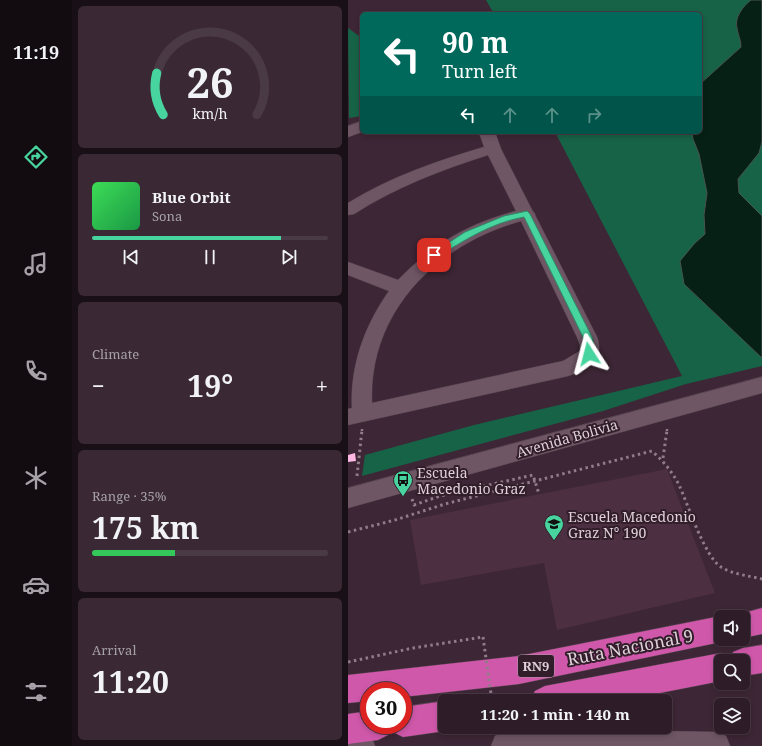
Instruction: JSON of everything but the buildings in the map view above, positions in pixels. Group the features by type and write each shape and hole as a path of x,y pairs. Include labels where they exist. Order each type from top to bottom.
{"highway":[{"path":"750,624 762,621"},
{"name":"Ruta Nacional 9","path":"348,689 519,670 714,630"},
{"path":"750,661 762,658"},
{"path":"581,694 714,668"},
{"path":"412,721 438,717"},
{"path":"348,729 360,727"}],"street":[{"path":"348,125 360,125"},
{"path":"348,132 360,126"},
{"path":"488,134 493,149 527,214 588,337 590,345 589,354 583,360 568,368 356,415 362,392 369,347 380,320 400,288 421,267 451,244 490,224 507,218 527,214"},
{"path":"348,210 370,196 406,178 442,164 493,149"},
{"path":"348,268 400,288"},
{"name":"Avenida Bolivia","path":"348,498 676,408 762,386"},
{"path":"348,743 361,746"},
{"path":"515,746 716,746"}],"path":[{"path":"662,458 667,429 676,408"},
{"path":"348,532 395,520 445,504 652,451 662,458 674,477 703,543 718,566 762,579"},
{"path":"348,662 413,648 483,637 491,694"}],"shaded area":[{"path":"751,0 762,0 762,142 759,153 738,179 739,193 762,216 762,358 684,284 680,261 694,244 705,234 704,215 707,193 699,154 692,134 702,134 702,82 741,47 736,24 738,16"},
{"name":"Escuela Macedonio Graz N° 190","path":"667,469 715,593 557,630 544,563 421,585 410,520"}],"green space":[{"path":"486,0 751,0 736,26 741,39 741,47 702,82 702,12 493,12"},
{"path":"348,28 360,37 360,116 349,118"},
{"path":"556,134 692,134 699,154 707,193 704,215 705,234 694,244 684,284 762,358 762,366 686,384 603,411 362,476 365,455 474,425 682,376"},
{"path":"762,142 762,216 739,193 738,179 759,153"}],"place":[{"name":"Escuela Macedonio Graz","path":"403,497"},
{"name":"Escuela Macedonio Graz N° 190","path":"554,541"}],"route":[{"path":"434,255 468,234 490,224 507,218 527,214 588,337 590,345 589,354"}]}
